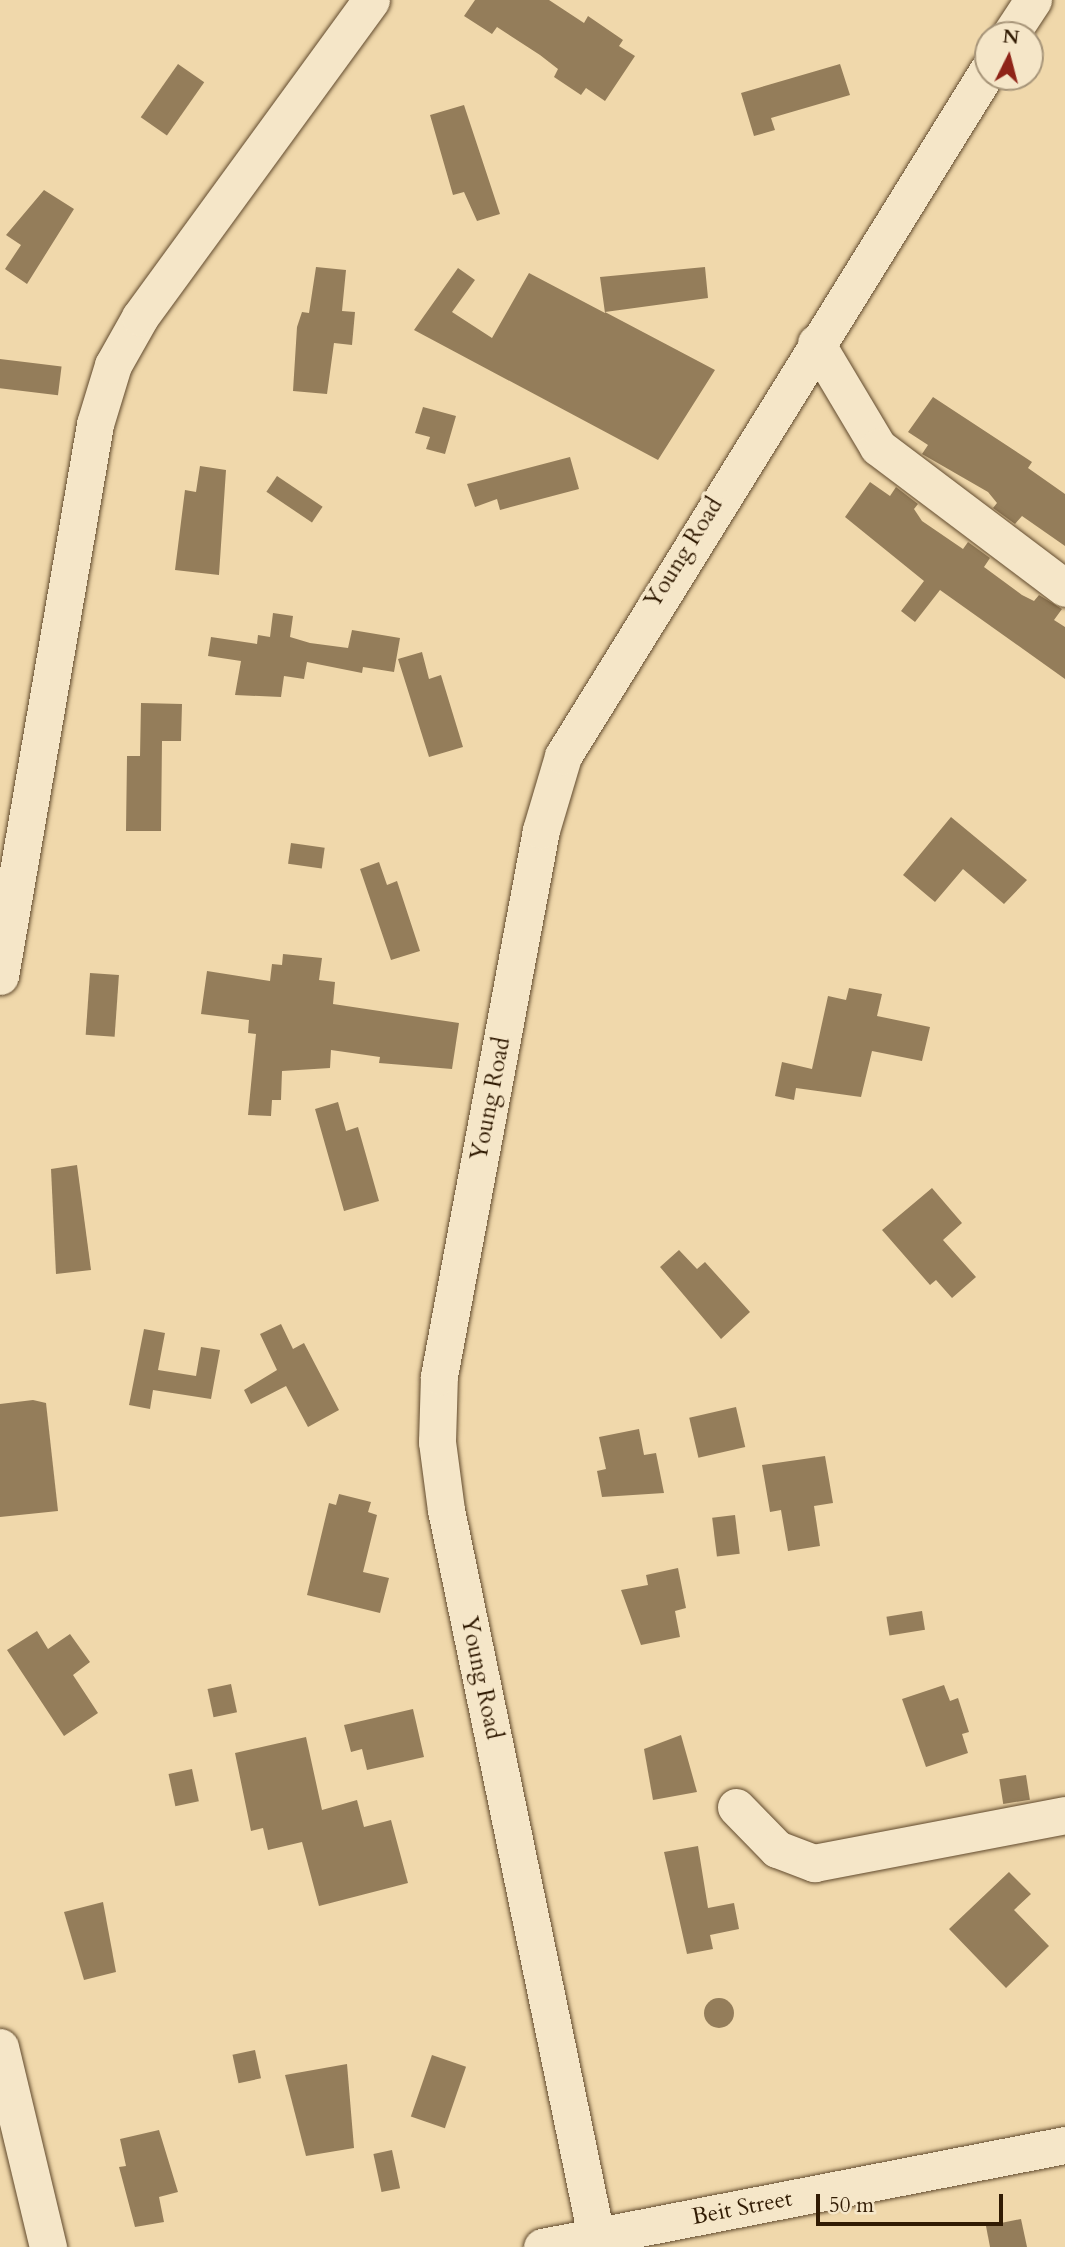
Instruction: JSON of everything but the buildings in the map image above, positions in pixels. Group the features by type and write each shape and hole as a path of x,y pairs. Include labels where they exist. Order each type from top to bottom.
{"street":[{"path":"0,976 95,424 113,365 140,317 371,0"},
{"path":"1019,21 1032,0"},
{"name":"Young Road","path":"596,2236 446,1510 437,1442 439,1376 555,777 580,721 975,91"},
{"path":"816,343 878,447 1065,588"},
{"path":"736,1807 777,1849 814,1863 1065,1815"},
{"path":"0,2047 48,2247"},
{"name":"Beit Street","path":"542,2247 1065,2145"}]}
